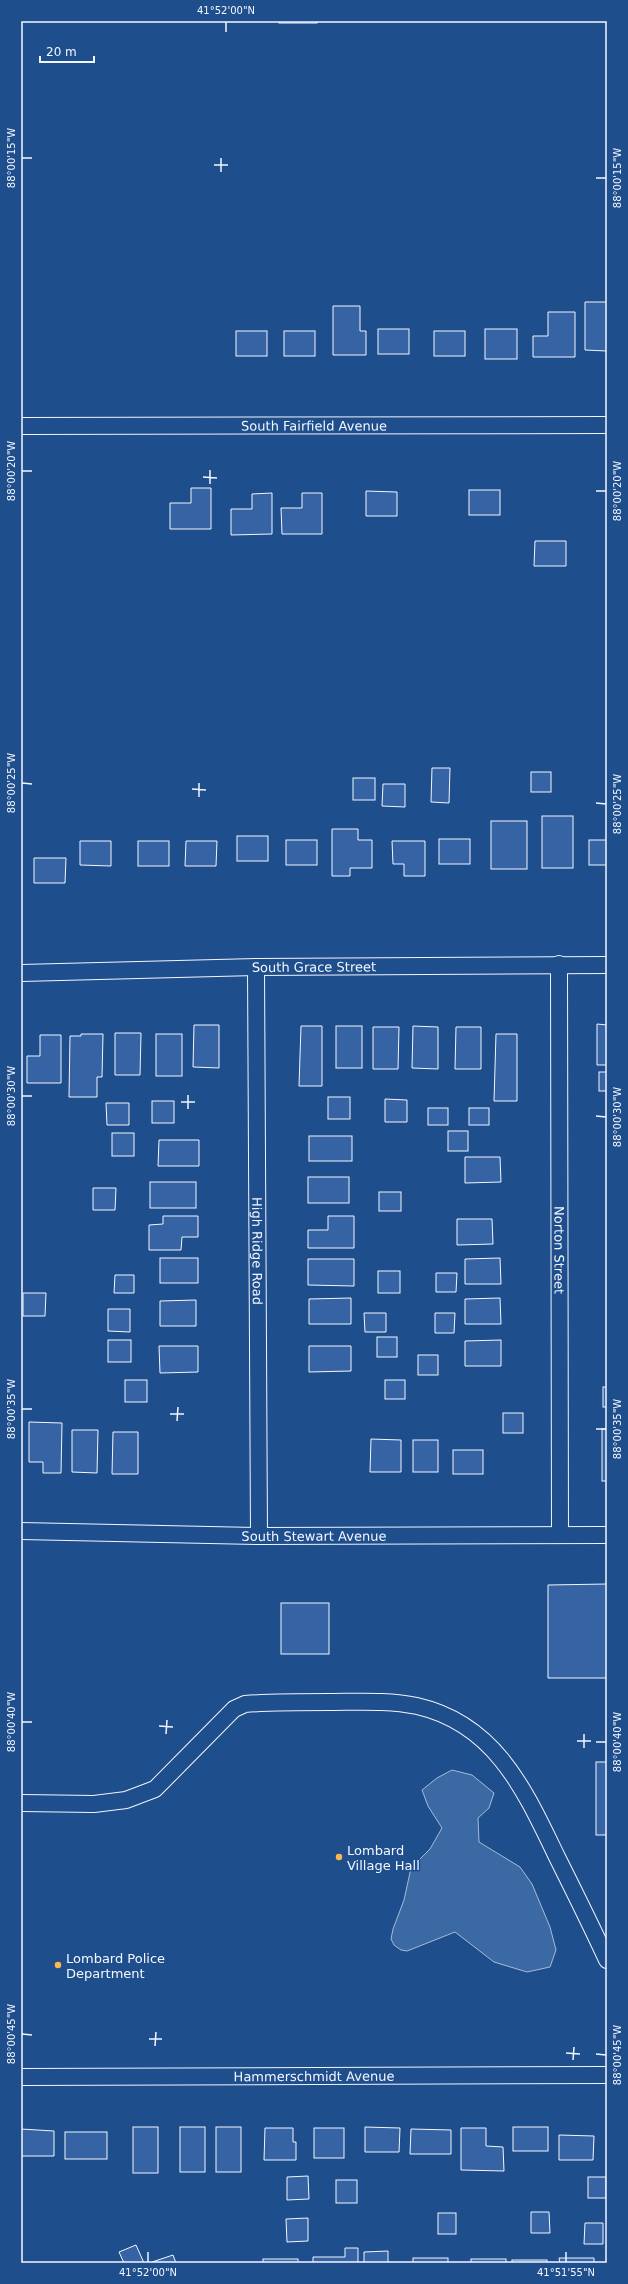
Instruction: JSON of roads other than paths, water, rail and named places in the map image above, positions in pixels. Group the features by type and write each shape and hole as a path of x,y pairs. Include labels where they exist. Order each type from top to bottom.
{"street":[{"name":"South Fairfield Avenue","path":"21,426 607,425"},
{"name":"South Grace Street","path":"21,973 256,967 559,964 607,965"},
{"name":"Norton Street","path":"559,964 560,1535"},
{"name":"High Ridge Road","path":"256,967 259,1536"},
{"name":"South Stewart Avenue","path":"21,1531 259,1536 607,1535"},
{"path":"21,1803 94,1804 126,1800 155,1789 234,1709 244,1704 398,1702 418,1706 465,1726 484,1740 501,1757 515,1777 538,1818 607,1960"},
{"name":"Hammerschmidt Avenue","path":"21,2077 607,2075"}],"water":[{"path":"452,1770 472,1775 494,1793 489,1808 478,1818 479,1842 520,1867 532,1884 550,1927 556,1950 550,1967 527,1972 494,1962 455,1932 407,1951 401,1950 394,1945 391,1939 393,1929 404,1900 411,1868 430,1849 442,1828 428,1806 422,1790 437,1778"}],"place":[{"name":"Lombard Village Hall","path":"339,1857"},
{"name":"Lombard Police Department","path":"58,1965"}]}
